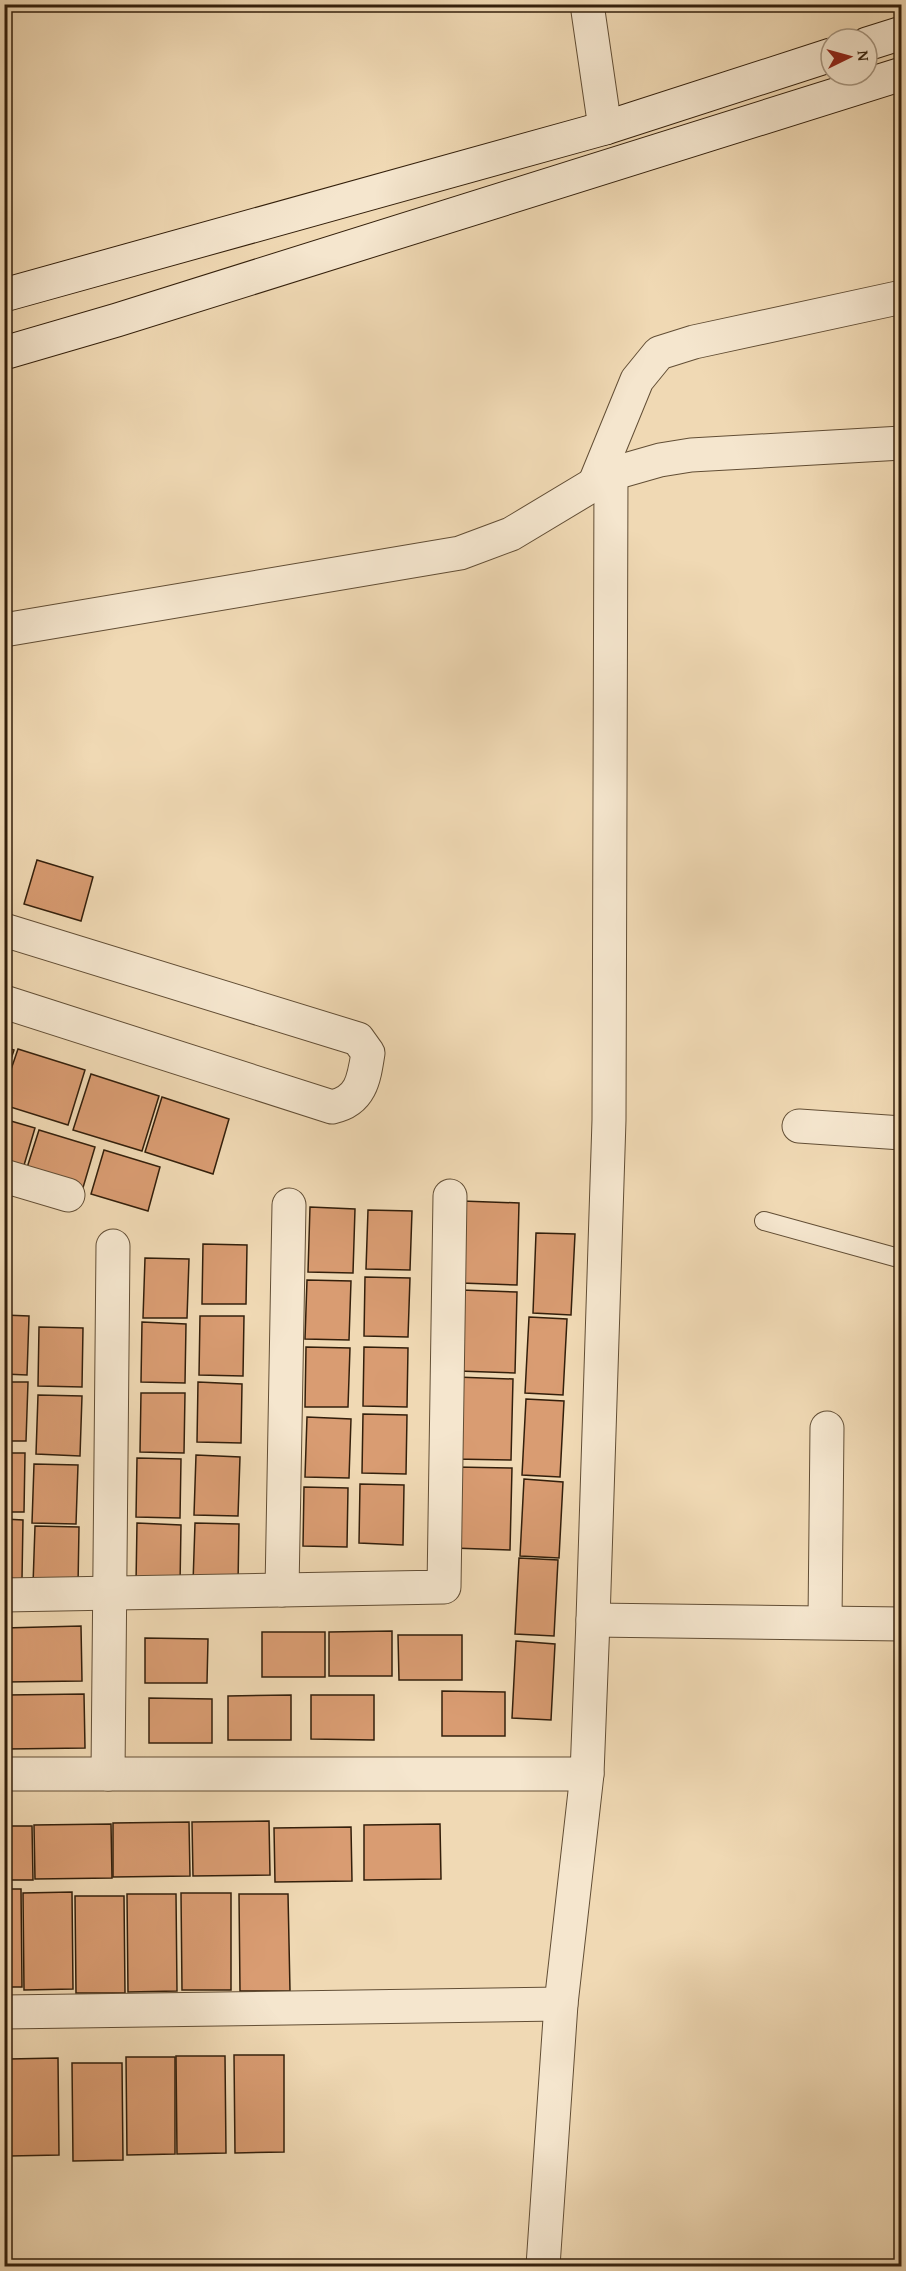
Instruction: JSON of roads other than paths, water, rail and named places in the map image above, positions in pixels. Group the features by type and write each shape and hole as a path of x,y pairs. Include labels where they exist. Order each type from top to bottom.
{"street":[{"path":"587,4 605,128"},
{"path":"879,40 902,33"},
{"path":"4,295 605,128 819,59"},
{"path":"4,353 117,320 902,74"},
{"path":"543,2266 561,2004 587,1774 593,1620 609,1120 603,480 637,380 659,353 694,342 902,297"},
{"path":"4,630 460,553 511,534 603,480 660,460 691,455 902,443"},
{"path":"4,930 358,1039 368,1053 358,1091 346,1104 332,1107 4,1002"},
{"path":"799,1125 902,1133"},
{"path":"4,1176 68,1195"},
{"path":"4,1595 444,1587 450,1196"},
{"path":"282,1590 289,1205"},
{"path":"108,1774 112,1246"},
{"path":"825,1621 827,1428"},
{"path":"593,1620 825,1621 902,1624"},
{"path":"4,1774 587,1774"},
{"path":"4,2012 561,2004"}],"lane":[{"path":"764,1221 902,1259"}]}
